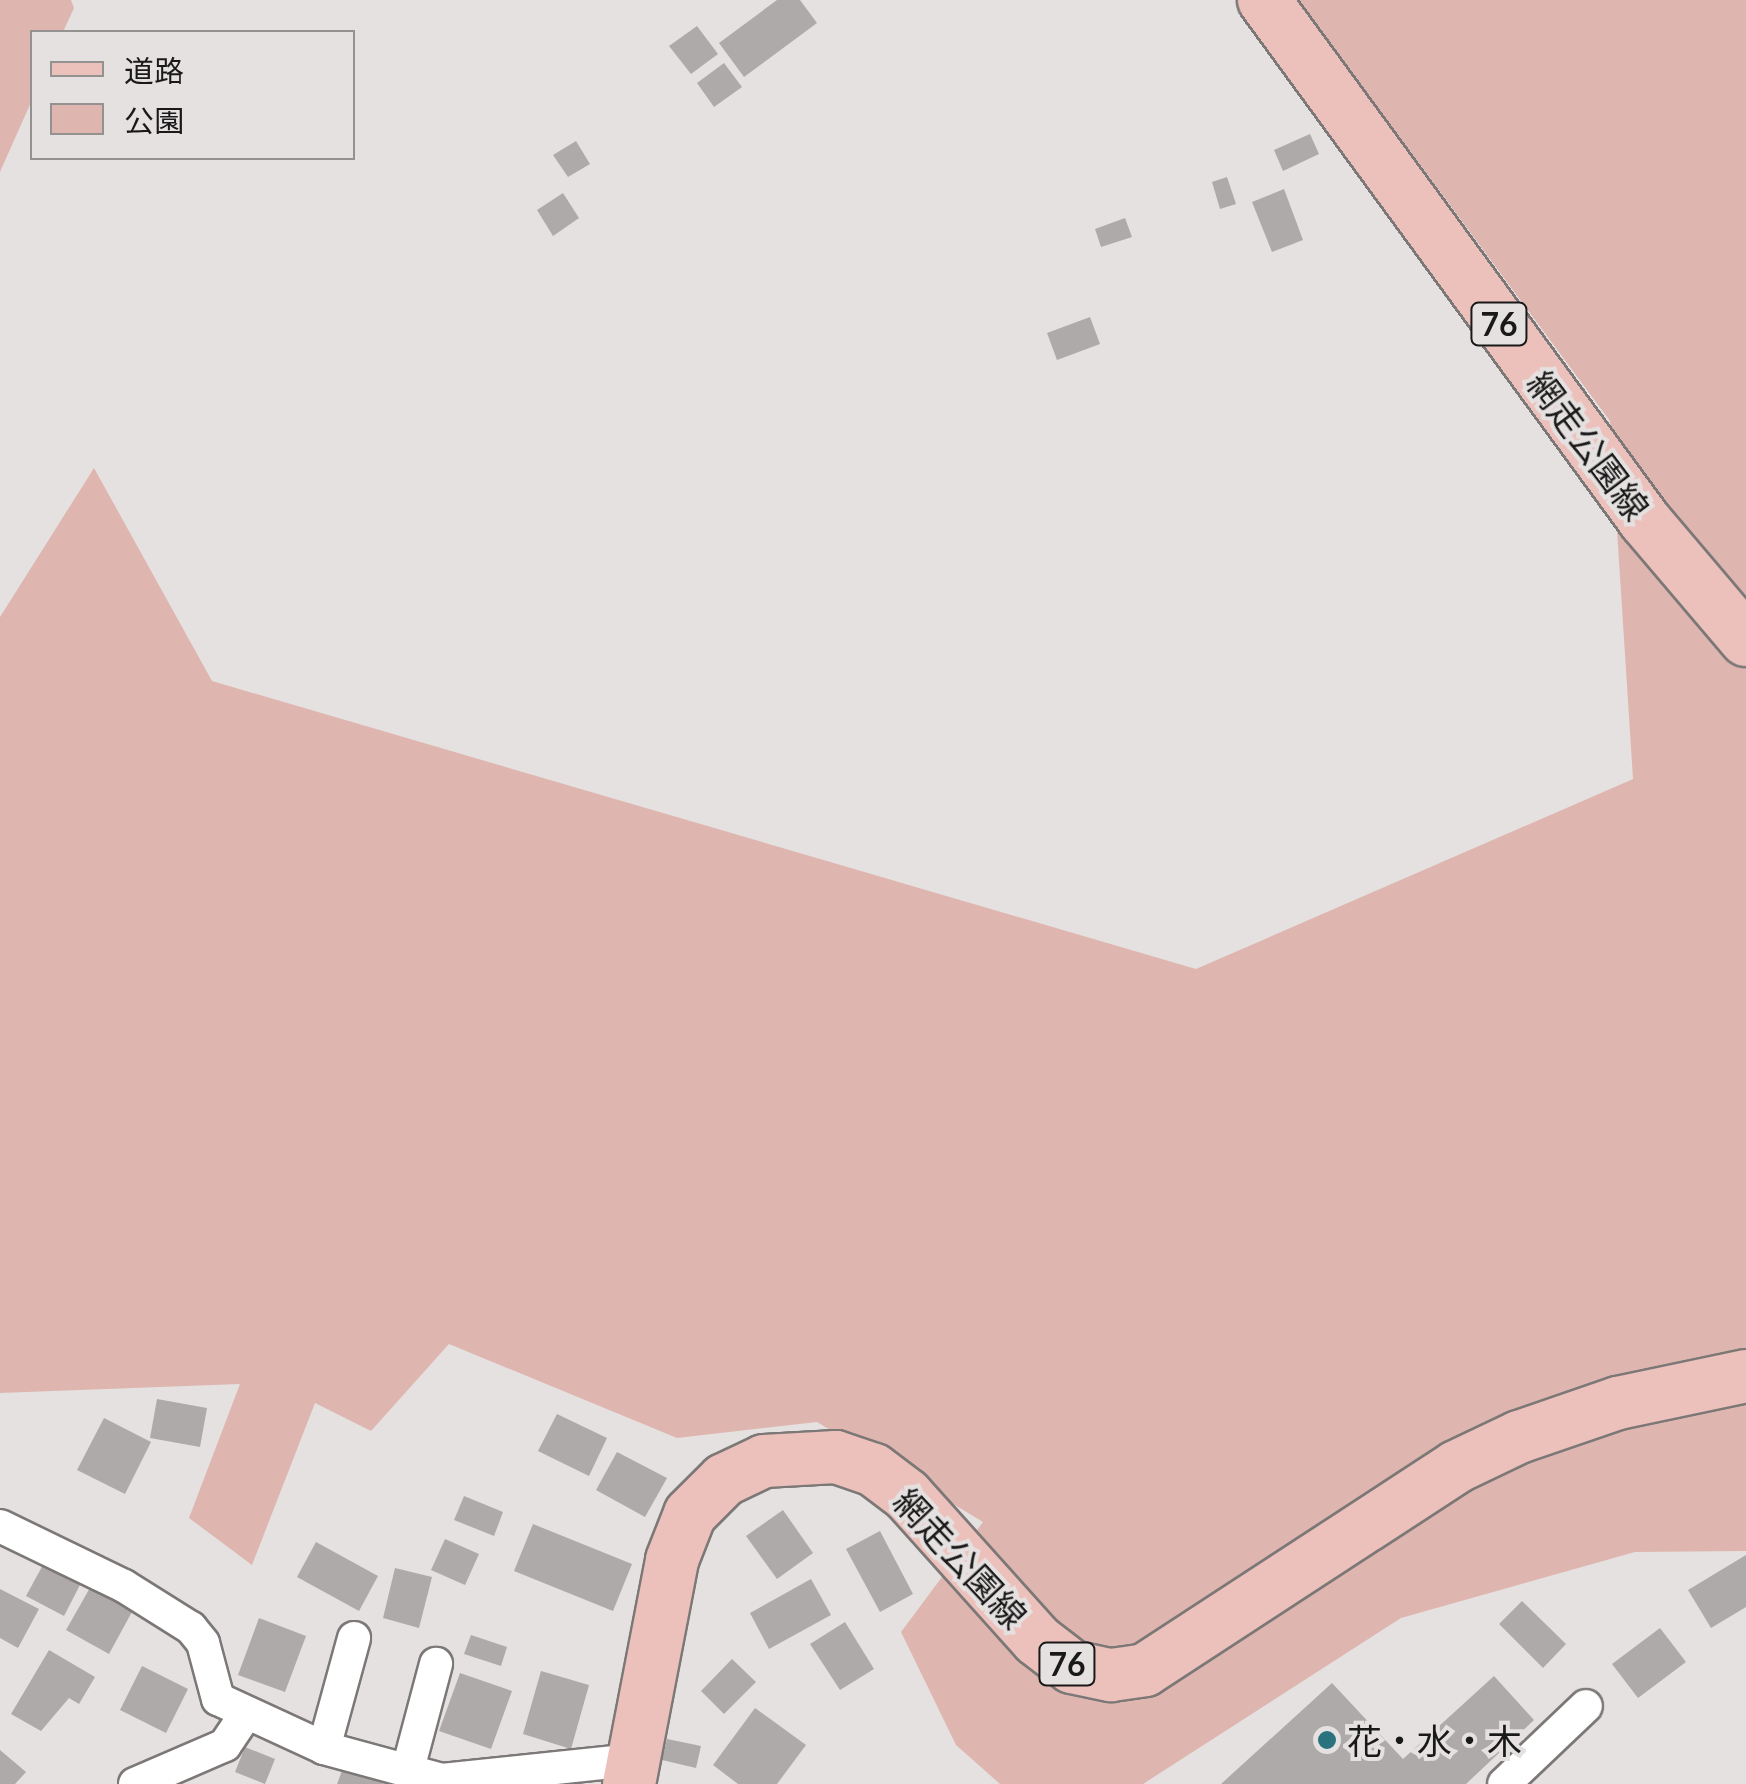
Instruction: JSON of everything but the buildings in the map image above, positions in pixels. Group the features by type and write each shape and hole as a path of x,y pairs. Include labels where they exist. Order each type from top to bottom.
{"main road":[{"name":"網走公園線","path":"1264,0 1645,521 1746,640"},
{"name":"網走公園線","path":"630,1772 672,1560 690,1514 724,1480 764,1462 836,1457 874,1470 907,1495 1037,1640 1072,1667 1112,1675 1144,1670 1456,1467 1519,1437 1618,1403 1746,1376"}],"street":[{"path":"0,1526 124,1586 191,1628 204,1643 218,1699 324,1748 442,1780 630,1772"},
{"path":"324,1748 354,1638"},
{"path":"408,1773 436,1664"},
{"path":"1504,1784 1586,1706"},
{"path":"135,1784 226,1745 246,1714"}],"green space":[{"path":"0,0 71,0 74,8 64,30 30,30 30,104 0,172"},
{"path":"1298,0 1746,0 1746,1551 1635,1552 1401,1618 1143,1784 1000,1784 956,1745 901,1632 983,1522 817,1422 677,1438 449,1344 371,1431 315,1403 252,1565 189,1518 240,1384 0,1393 0,617 94,468 212,681 1196,969 1633,779 1610,421"}],"place":[{"name":"花・水・木","path":"1327,1740"}]}
